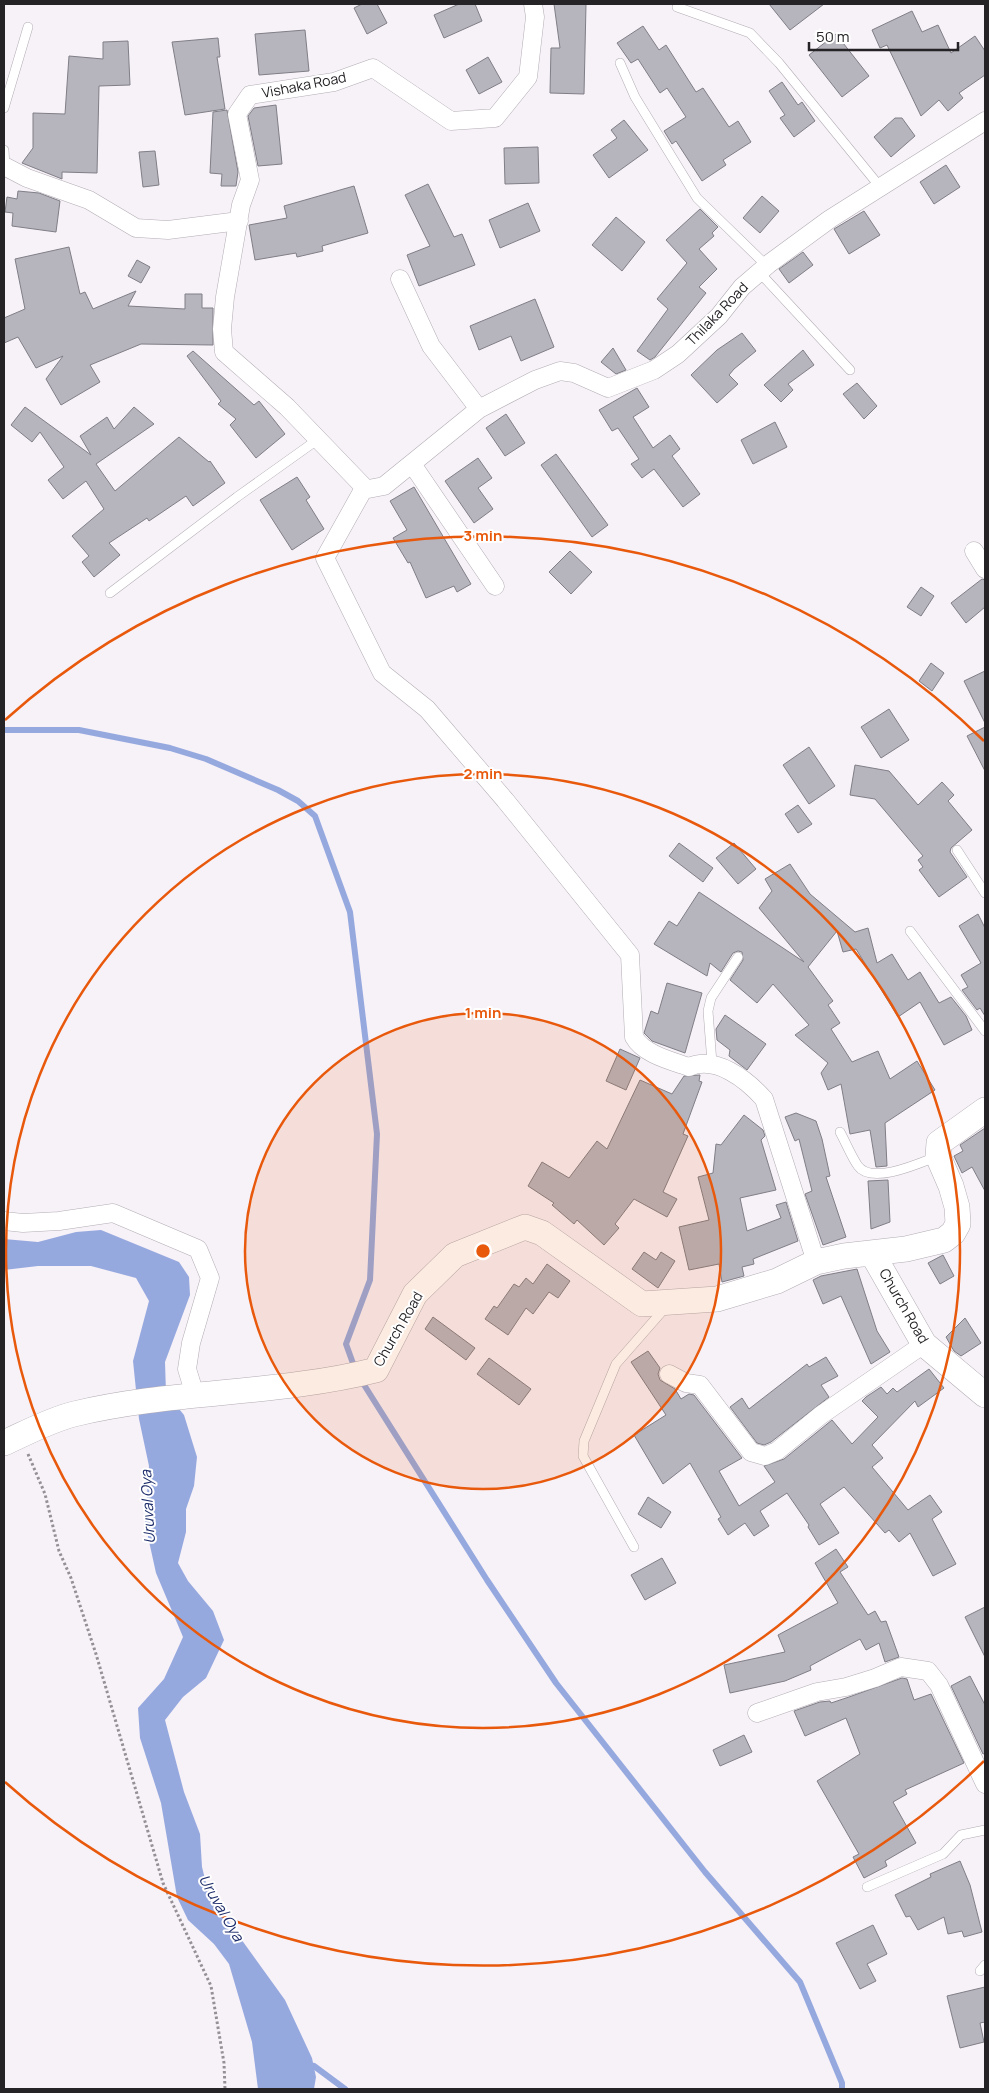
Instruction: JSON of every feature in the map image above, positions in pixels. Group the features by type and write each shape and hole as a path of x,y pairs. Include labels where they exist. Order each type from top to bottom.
{"street":[{"name":"Vishaka Road","path":"364,489 287,406 224,352 222,329 225,305 238,221 250,180 237,114 250,96 334,82 373,68 451,121 495,118 528,77 536,17 533,4"},
{"name":"Thilaka Road","path":"364,489 384,486 478,410 535,380 560,371 574,373 608,388 654,370 678,354 719,316 742,287 763,269 830,219 985,121"},
{"path":"4,161 27,178 88,200 136,228 168,230 238,221"},
{"path":"400,279 431,346 478,410"},
{"path":"412,464 495,586"},
{"path":"364,489 325,558 382,673 427,709 506,800 630,955 634,1037 637,1043 662,1058 689,1066 696,1063 712,1063 751,1084 764,1099 816,1262"},
{"path":"974,552 985,568"},
{"path":"938,1156 939,1143 985,1110"},
{"name":"Church Road","path":"13,1439 72,1414 118,1405 302,1384 376,1370 416,1294 455,1255 525,1227 542,1233 642,1304 717,1299 777,1281 816,1262 906,1249 944,1240 953,1232 958,1224 957,1207 938,1156"},
{"path":"4,1221 23,1223 59,1221 113,1214 198,1249 210,1278 191,1344 187,1369 195,1395"},
{"name":"Church Road","path":"872,1253 924,1344 985,1395"},
{"path":"669,1374 686,1383 700,1385 751,1452 765,1456 777,1451 821,1415 924,1344"},
{"path":"757,1713 817,1692 846,1687 875,1678 901,1667 928,1671 939,1685 985,1784"}],"lane":[{"path":"677,7 750,33 779,63 881,188"},
{"path":"4,108 28,28"},
{"path":"620,63 638,102 697,198 763,269 850,370"},
{"path":"110,593 237,496 317,440"},
{"path":"957,850 985,893"},
{"path":"910,931 985,1031"},
{"path":"712,1063 708,1011 711,998 738,956"},
{"path":"840,1132 859,1168 873,1175 901,1169 938,1156"},
{"path":"634,1547 583,1456 584,1441 616,1364 670,1302"},
{"path":"867,1887 942,1854 961,1835 985,1830"}],"path":[{"path":"13,1439 32,1466 45,1494 59,1551 71,1578 96,1654 163,1883 212,1986 224,2063 225,2089"}],"water":[{"name":"Uruval Oya","path":"101,1230 179,1262 189,1277 190,1295 165,1362 166,1393 184,1415 197,1457 194,1486 186,1509 186,1532 178,1563 188,1581 213,1611 224,1640 206,1678 183,1697 165,1720 184,1792 200,1834 202,1867 207,1887 218,1907 285,2000 312,2058 316,2077 314,2089 258,2089 252,2042 229,1964 214,1944 188,1920 177,1897 161,1803 140,1738 138,1708 164,1679 183,1637 156,1573 145,1523 149,1466 139,1419 133,1361 149,1301 136,1278 91,1266 38,1266 4,1270 4,1239 38,1242 76,1232"}],"building":[{"path":"362,4 377,4 387,23 367,34 354,8"},
{"path":"459,4 475,4 482,21 444,38 434,15"},
{"path":"554,4 586,4 584,94 550,93 551,48 560,48"},
{"path":"769,4 824,4 790,30"},
{"path":"912,11 922,32 938,25 951,53 975,36 985,51 985,75 959,93 963,98 948,111 939,100 921,116 887,45 880,48 872,30"},
{"path":"643,26 659,50 666,45 696,92 703,88 729,127 738,121 751,142 723,160 726,165 702,181 676,141 672,144 664,131 686,117 667,88 660,93 638,59 631,63 617,43"},
{"path":"305,30 309,71 259,75 255,34"},
{"path":"836,34 869,76 842,97 809,55"},
{"path":"218,38 220,57 217,57 225,109 185,115 172,42"},
{"path":"128,41 130,85 99,86 97,173 62,172 62,179 22,163 33,148 33,113 65,114 69,56 103,59 103,42"},
{"path":"488,57 502,82 479,94 466,70"},
{"path":"782,82 798,105 802,102 815,121 794,137 780,118 785,115 769,91"},
{"path":"276,105 282,164 258,166 248,116 254,108"},
{"path":"227,110 238,172 236,186 221,186 222,174 210,173 213,112"},
{"path":"895,118 902,118 915,136 891,157 874,137"},
{"path":"624,120 648,150 609,178 593,155 617,138 611,130"},
{"path":"538,147 539,183 505,184 504,148"},
{"path":"155,151 159,185 143,187 139,152"},
{"path":"946,165 960,187 934,204 920,182"},
{"path":"428,184 454,237 462,234 475,265 419,286 407,255 430,246 405,195"},
{"path":"354,186 368,233 322,246 323,251 297,257 296,253 255,260 249,225 287,218 284,206"},
{"path":"18,191 39,193 60,201 56,232 12,226 13,213 5,212 7,197 17,199"},
{"path":"762,196 779,211 760,233 743,218"},
{"path":"528,203 540,231 500,248 489,220"},
{"path":"700,209 718,227 712,233 714,236 699,249 717,269 699,287 706,293 655,357 650,360 637,351 668,309 657,299 687,263 666,240"},
{"path":"864,211 880,235 849,254 834,229"},
{"path":"616,217 645,242 622,271 592,245"},
{"path":"69,247 80,294 85,292 93,309 136,291 128,306 185,309 185,294 202,294 202,308 213,308 213,345 141,344 90,365 100,382 61,405 46,379 63,356 36,368 18,337 4,343 4,318 25,309 15,259"},
{"path":"803,252 813,265 789,283 779,269"},
{"path":"137,260 150,267 141,283 128,276"},
{"path":"535,299 554,347 521,361 511,336 479,350 470,326"},
{"path":"742,333 756,351 729,375 738,384 717,403 691,375 717,350"},
{"path":"613,348 626,370 616,374 601,362"},
{"path":"803,350 814,365 788,384 793,390 781,402 764,385"},
{"path":"193,351 254,405 259,401 285,434 256,458 230,425 236,419 218,404 221,401 187,356"},
{"path":"857,383 877,406 864,419 843,394"},
{"path":"637,388 649,407 633,417 653,448 670,435 680,449 672,456 700,494 683,507 654,469 642,478 631,464 639,459 618,428 612,431 599,410"},
{"path":"25,407 91,455 80,436 107,417 114,429 134,407 154,424 96,464 115,491 179,437 210,461 225,483 193,506 186,496 149,521 147,518 109,543 120,555 94,577 82,562 89,556 72,536 104,509 86,481 63,499 48,480 64,467 40,432 32,442 11,425"},
{"path":"506,414 525,443 505,456 486,428"},
{"path":"775,422 787,447 753,464 741,440"},
{"path":"556,454 608,525 592,537 541,465"},
{"path":"478,458 492,478 478,488 493,509 474,523 445,481"},
{"path":"297,477 310,497 306,500 324,529 292,550 260,500"},
{"path":"414,487 471,584 457,592 454,586 426,598 410,562 408,563 393,538 407,530 390,501"},
{"path":"570,551 592,572 571,594 549,572"},
{"path":"982,579 985,580 985,607 966,623 951,603"},
{"path":"921,587 934,596 921,616 907,607"},
{"path":"931,663 944,673 932,691 919,681"},
{"path":"985,671 985,723 964,681"},
{"path":"889,709 909,740 881,758 861,727"},
{"path":"985,727 985,771 967,736"},
{"path":"809,747 835,786 809,804 783,765"},
{"path":"855,765 889,771 918,805 942,782 954,795 948,801 972,830 951,848 950,852 967,877 939,897 919,870 923,867 918,860 923,856 875,799 850,795"},
{"path":"798,805 812,824 798,833 785,814"},
{"path":"679,843 713,868 703,882 669,856"},
{"path":"734,843 756,869 738,884 716,858"},
{"path":"790,864 810,894 855,932 868,928 877,963 892,954 908,980 920,972 939,1003 951,997 966,1016 972,1030 944,1045 920,1002 898,1017 856,949 843,952 837,931 808,967 833,1001 828,1005 840,1023 831,1029 852,1062 878,1051 890,1079 917,1061 935,1090 885,1123 887,1166 876,1167 870,1130 850,1134 841,1084 828,1090 821,1073 828,1063 795,1035 809,1025 773,984 757,1003 730,980 743,960 742,952 733,953 721,972 710,963 707,976 654,944 669,921 677,926 699,892 804,962 759,908 772,891 765,879"},
{"path":"978,914 985,928 985,1016 980,1008 977,1010 962,990 968,987 961,975 981,963 959,926"},
{"path":"667,983 702,993 685,1053 652,1041 644,1033 651,1011 658,1014"},
{"path":"725,1015 766,1044 747,1070 729,1056 730,1050 717,1040 716,1029"},
{"path":"620,1049 640,1058 626,1090 606,1081"},
{"path":"700,1075 699,1081 702,1082 683,1134 688,1136 663,1192 677,1199 667,1217 634,1199 615,1224 619,1228 604,1245 577,1220 574,1224 552,1205 554,1203 528,1186 542,1162 569,1178 597,1141 607,1149 640,1080 672,1094 684,1076"},
{"path":"796,1113 816,1121 830,1176 826,1177 846,1237 823,1245 805,1194 812,1191 799,1139 795,1141 785,1117"},
{"path":"744,1115 763,1130 765,1136 761,1140 776,1190 740,1198 747,1231 781,1218 776,1205 786,1202 798,1241 753,1259 754,1264 742,1267 744,1276 722,1282 719,1264 689,1270 679,1227 709,1220 698,1177 713,1173 716,1144 721,1145"},
{"path":"985,1128 985,1191 972,1167 962,1173 954,1156 963,1151 960,1145"},
{"path":"888,1180 890,1222 871,1229 868,1181"},
{"path":"644,1252 656,1260 661,1252 675,1261 658,1288 632,1269"},
{"path":"943,1255 954,1276 940,1284 928,1263"},
{"path":"547,1264 570,1281 558,1298 549,1292 533,1314 526,1308 508,1335 485,1319 494,1306 497,1308 514,1284 519,1287 526,1278 533,1284"},
{"path":"857,1269 877,1331 890,1352 871,1364 841,1296 823,1304 813,1280 821,1276"},
{"path":"433,1317 475,1348 466,1360 425,1329"},
{"path":"965,1318 981,1343 961,1356 954,1351 946,1337"},
{"path":"648,1351 660,1368 658,1374 660,1380 675,1389 681,1399 689,1394 694,1395 742,1458 719,1471 739,1506 775,1482 764,1466 784,1459 832,1420 852,1444 878,1417 862,1401 866,1397 881,1387 887,1394 893,1388 897,1392 929,1369 944,1388 918,1407 915,1401 872,1445 883,1458 872,1467 908,1510 930,1495 942,1512 932,1519 956,1564 933,1576 910,1533 899,1542 889,1530 885,1533 844,1487 820,1504 839,1533 819,1545 808,1527 809,1525 787,1493 760,1511 769,1526 754,1536 745,1523 728,1535 718,1519 721,1517 690,1463 663,1484 634,1435 666,1415 631,1362"},
{"path":"826,1357 838,1376 821,1385 829,1397 771,1442 764,1445 757,1443 730,1407 742,1398 749,1409 807,1364 809,1367"},
{"path":"489,1358 531,1389 519,1405 477,1374"},
{"path":"648,1497 671,1512 661,1528 638,1514"},
{"path":"836,1549 848,1567 840,1572 868,1615 875,1611 881,1622 886,1621 899,1657 885,1662 879,1643 866,1650 860,1639 810,1666 811,1670 785,1681 730,1693 724,1665 785,1652 778,1635 838,1603 815,1563"},
{"path":"662,1558 676,1583 645,1600 631,1575"},
{"path":"985,1607 985,1657 965,1617"},
{"path":"970,1676 985,1705 985,1753 983,1754 951,1686"},
{"path":"902,1678 907,1679 914,1700 931,1694 964,1763 905,1790 907,1794 893,1802 916,1843 885,1861 887,1866 864,1878 853,1857 859,1854 817,1781 860,1754 846,1718 805,1736 794,1711 820,1702 830,1701 831,1703"},
{"path":"744,1735 752,1752 720,1766 713,1750"},
{"path":"960,1861 970,1885 982,1932 964,1937 962,1931 948,1934 944,1917 918,1930 910,1916 906,1917 895,1895 931,1877 930,1874"},
{"path":"873,1925 887,1954 867,1964 876,1981 860,1989 836,1943"},
{"path":"985,1987 985,2022 980,2023 984,2042 960,2048 947,1996"}],"waterway":[{"path":"4,730 79,730 170,748 206,759 278,790 298,801 315,816 350,912 377,1134 370,1280 346,1344 355,1369"},
{"path":"361,1380 487,1580 556,1683 705,1872 800,1982 842,2083 842,2089"},
{"path":"314,2066 345,2089"}]}
